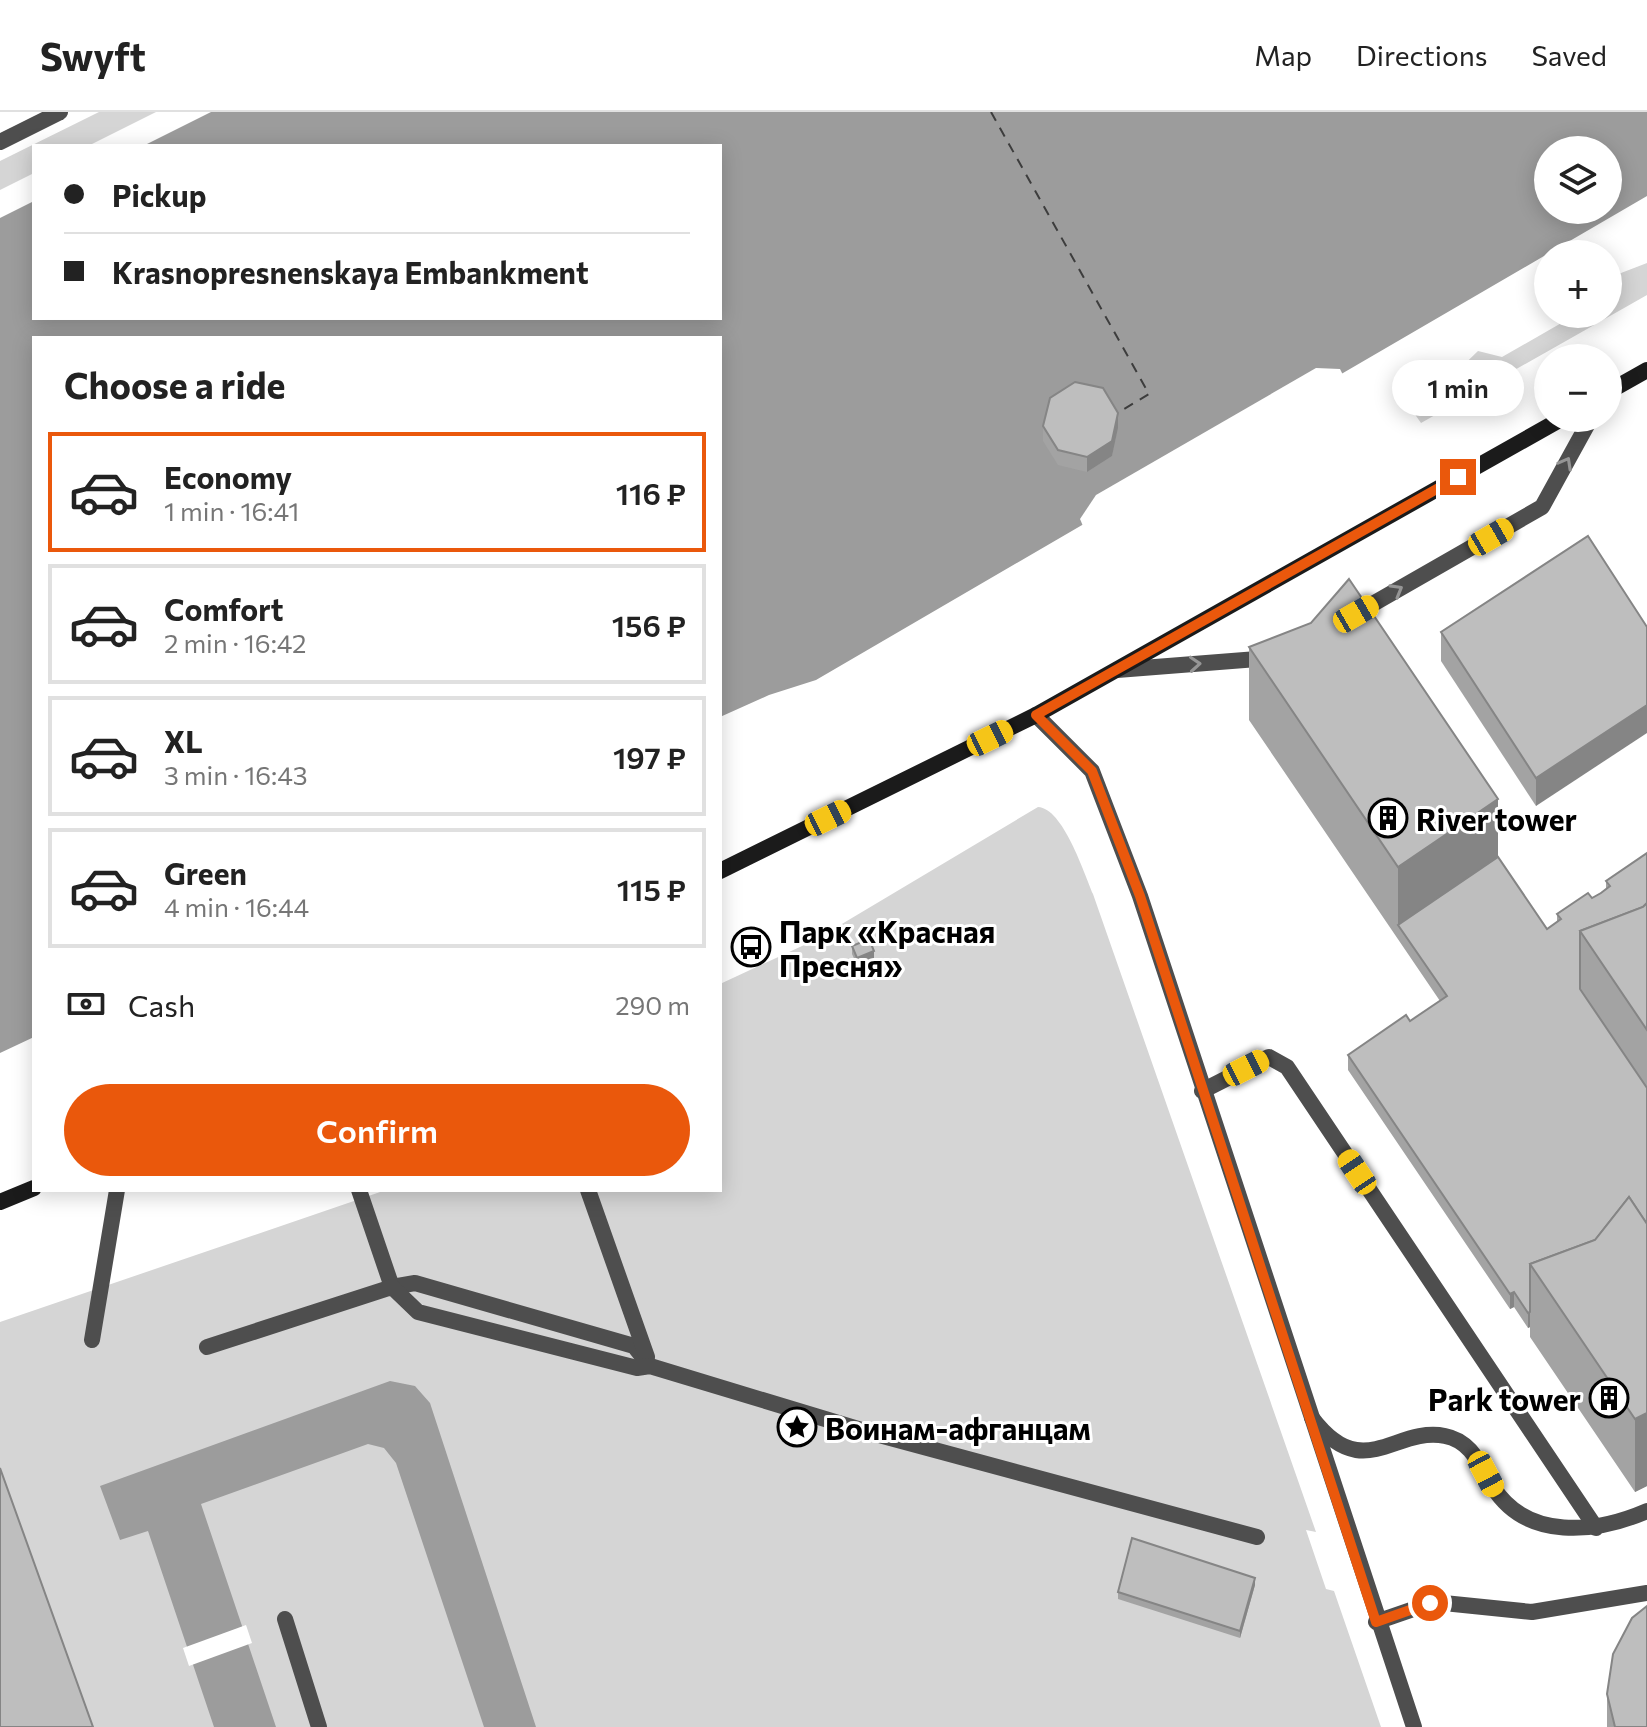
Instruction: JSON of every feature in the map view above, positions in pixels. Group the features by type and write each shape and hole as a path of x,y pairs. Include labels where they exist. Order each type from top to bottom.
{"main road":[{"path":"1622,384 1647,370"},
{"path":"722,870 1036,715 1538,432"},
{"path":"0,1202 32,1189"}],"street":[{"path":"0,142 60,112"},
{"path":"1331,628 1542,507 1583,432"},
{"path":"1117,670 1281,657 1293,650"},
{"path":"1036,715 1092,771 1140,896 1376,1622 1414,1727"},
{"path":"1202,1091 1269,1057 1287,1067 1596,1528"},
{"path":"92,1340 117,1192"},
{"path":"360,1192 392,1287 418,1312 637,1368 650,1366 868,1432 1257,1537"},
{"path":"589,1192 650,1366"},
{"path":"207,1347 392,1287 415,1283 634,1346 650,1366"},
{"path":"1307,1411 1331,1437 1359,1450 1386,1449 1430,1435 1450,1437 1469,1448 1494,1489 1516,1511 1552,1527 1596,1528 1647,1511"},
{"path":"1376,1622 1434,1602 1532,1612 1647,1593"},
{"path":"285,1619 319,1727"}],"shaded area":[{"path":"99,112 156,112 92,144 34,144"},
{"path":"211,112 1647,112 1647,196 1622,211 1622,136 1534,136 1534,224 1599,224 1571,240 1534,240 1534,262 816,680 769,695 722,716 722,336 32,336 32,1038 0,1053 0,218 32,202 32,320 722,320 722,144 147,144"},
{"path":"32,145 32,174 0,190 0,161"},
{"path":"1647,263 1647,295 1622,309 1622,273"},
{"path":"1553,328 1589,328 1560,344 1534,344 1534,359 1421,423 1414,413 1478,351 1502,357"},
{"path":"1038,807 1047,810 1064,829 1093,894 1316,1532 1306,1530 1326,1589 1334,1591 1381,1727 0,1727 0,1322 380,1192 722,1192 722,983 815,940"},
{"path":"390,1381 415,1386 430,1403 536,1727 484,1727 396,1463 384,1448 368,1444 201,1504 276,1727 214,1727 148,1531 120,1540 100,1486"}],"pier":[{"path":"1316,368 1340,369 1343,375 1083,526 1080,519 1096,495"},
{"path":"246,1625 252,1643 189,1666 183,1648"}],"building":[{"path":"1075,382 1103,388 1118,413 1112,441 1087,457 1058,450 1043,426 1050,398"},
{"path":"1588,536 1647,627 1647,705 1536,778 1441,632"},
{"path":"1349,579 1498,799 1398,867 1249,647 1311,623"},
{"path":"1647,853 1647,903 1580,931 1580,989 1647,1088 1647,1224 1629,1197 1595,1240 1530,1264 1528,1313 1514,1292 1510,1294 1348,1055 1406,1015 1410,1021 1447,996 1398,925 1498,857 1547,929 1561,919 1557,914 1588,893 1592,898 1601,893 1610,886 1606,881"},
{"path":"1647,903 1647,1030 1580,931"},
{"path":"869,939 874,951 857,958 852,946"},
{"path":"1629,1197 1647,1224 1647,1413 1635,1419 1530,1264 1595,1240"},
{"path":"0,1468 93,1727 0,1727"},
{"path":"1132,1538 1255,1578 1240,1631 1118,1592"},
{"path":"1647,1606 1647,1727 1615,1727 1607,1694 1613,1654 1632,1618"}],"ferry route":[{"path":"991,112 1149,394 1119,412"}],"place":[{"name":"River tower","path":"1388,818"},
{"name":"Парк «Красная Пресня»","path":"751,947"},
{"name":"Park tower","path":"1609,1398"},
{"name":"Воинам-афганцам","path":"797,1427"}],"route":[{"path":"1430,1603 1376,1622 1140,896 1092,771 1036,715 1458,477"}]}
